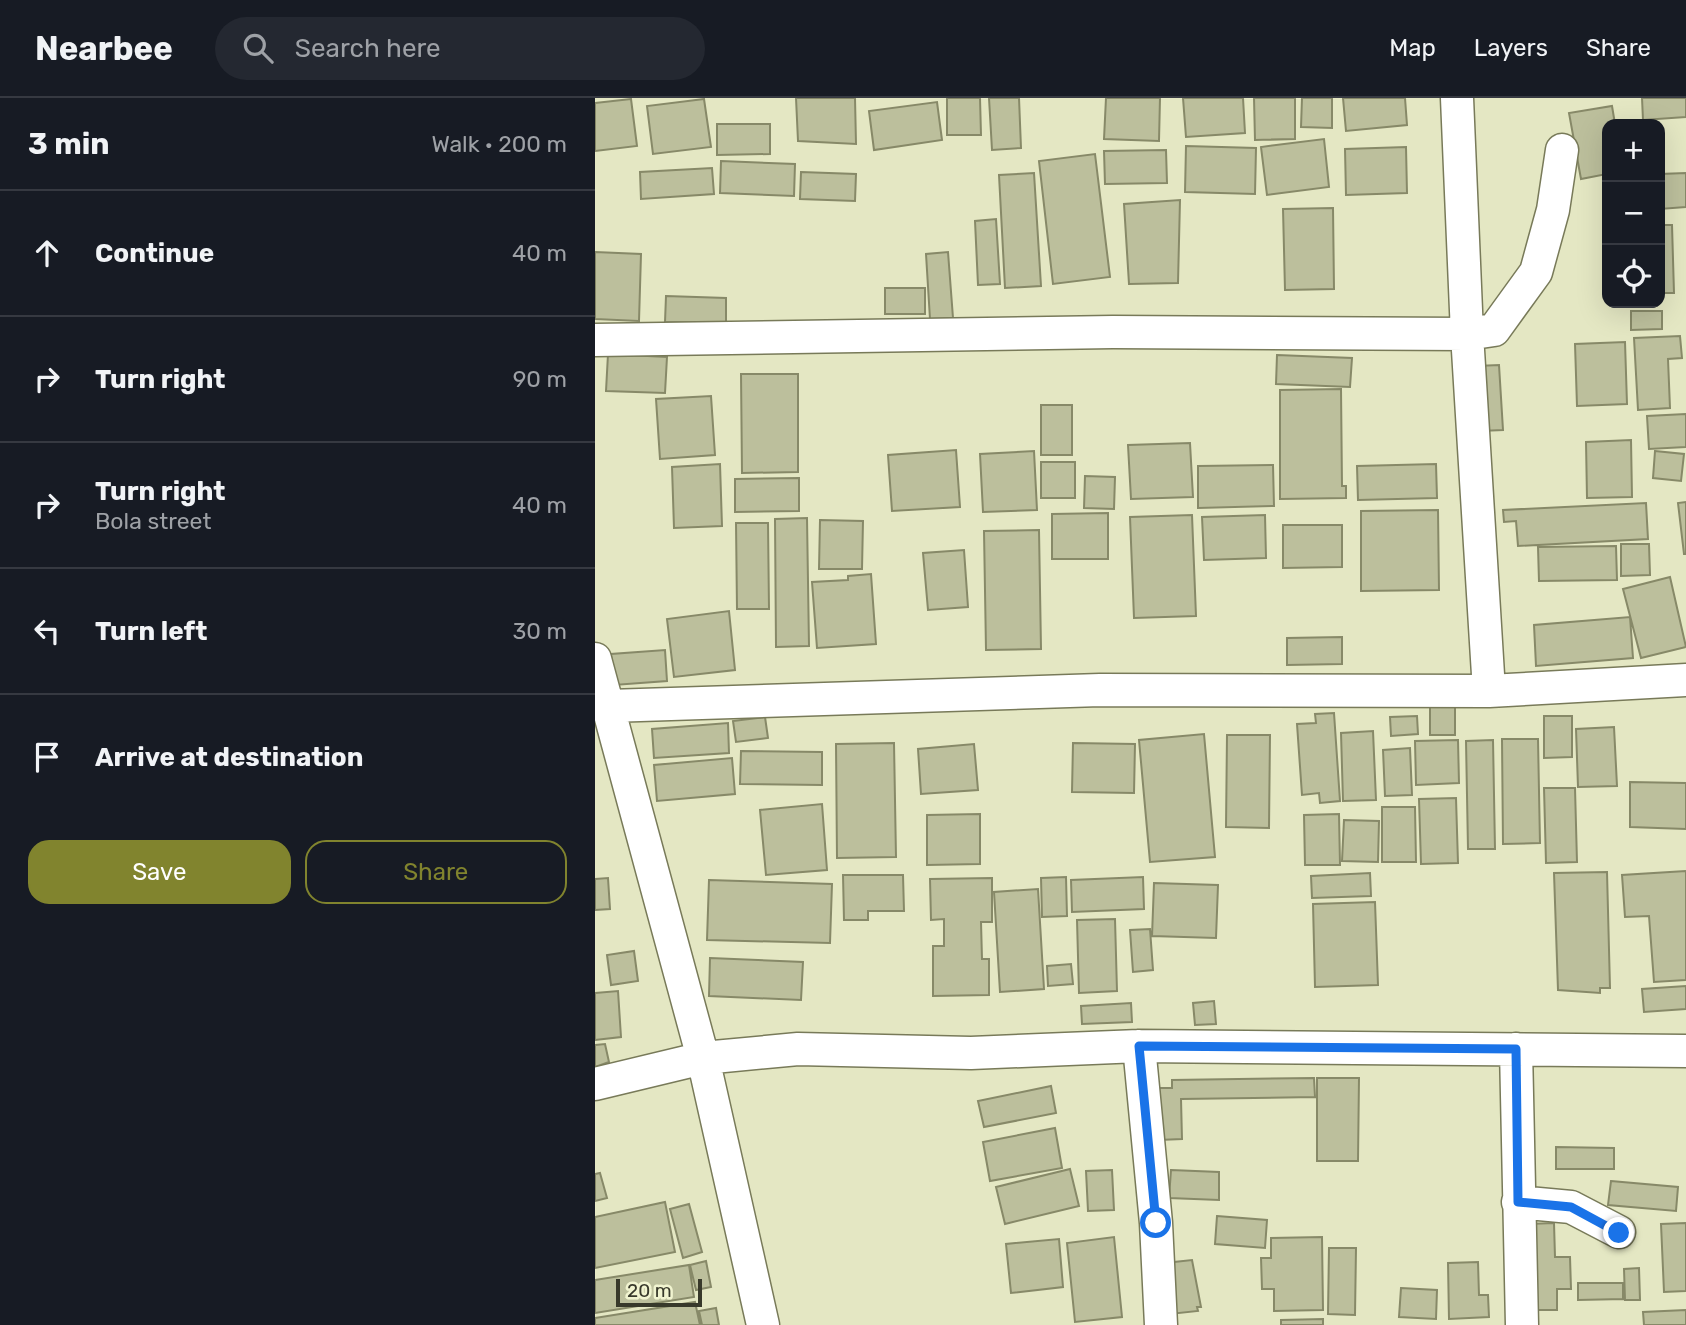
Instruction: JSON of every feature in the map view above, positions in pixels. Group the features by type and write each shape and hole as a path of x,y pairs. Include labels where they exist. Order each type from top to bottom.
{"street":[{"path":"1457,98 1467,334 1489,691"},
{"path":"595,340 1113,332 1467,334 1494,330 1536,272 1553,209 1562,150"},
{"path":"595,659 703,1058 763,1325"},
{"path":"609,706 1100,691 1489,691 1686,680"},
{"path":"1139,1046 1156,1223 1161,1325"},
{"path":"595,1084 703,1058 798,1049 971,1053 1139,1046 1686,1051"},
{"path":"1516,1049 1522,1325"},
{"path":"1518,1202 1571,1207 1619,1233"}],"building":[{"path":"796,98 855,98 856,144 798,141"},
{"path":"947,98 980,98 981,135 947,135"},
{"path":"989,98 1019,98 1021,148 992,150"},
{"path":"1106,98 1160,98 1159,141 1104,139"},
{"path":"1183,98 1243,98 1245,133 1186,137"},
{"path":"1254,98 1295,98 1295,139 1255,140"},
{"path":"1302,98 1332,98 1332,128 1301,127"},
{"path":"1343,98 1405,98 1407,125 1346,131"},
{"path":"1642,98 1686,98 1686,117 1643,119"},
{"path":"631,99 637,146 595,151 595,103"},
{"path":"704,99 711,147 653,154 647,106"},
{"path":"937,102 942,140 874,150 869,111"},
{"path":"1612,106 1614,119 1602,119 1602,175 1581,179 1569,113"},
{"path":"717,124 770,124 770,154 717,155"},
{"path":"1324,139 1329,187 1267,195 1261,147"},
{"path":"1186,146 1256,148 1255,194 1185,192"},
{"path":"1406,147 1407,193 1346,195 1345,149"},
{"path":"1166,150 1167,183 1105,184 1104,151"},
{"path":"1095,154 1110,277 1053,284 1039,161"},
{"path":"721,161 795,164 794,196 720,193"},
{"path":"712,168 714,194 641,199 640,172"},
{"path":"801,172 856,174 855,201 800,199"},
{"path":"1034,173 1041,286 1005,288 999,175"},
{"path":"1686,173 1686,207 1665,209 1665,174"},
{"path":"1180,200 1178,283 1129,284 1124,204"},
{"path":"1333,208 1334,289 1285,290 1283,209"},
{"path":"996,219 1000,284 978,285 975,221"},
{"path":"1665,225 1672,225 1674,293 1665,293"},
{"path":"595,252 641,254 639,321 595,319"},
{"path":"948,252 953,318 930,319 926,254"},
{"path":"885,288 925,288 925,314 885,314"},
{"path":"666,296 726,298 726,323 665,322"},
{"path":"1631,311 1662,311 1662,329 1631,330"},
{"path":"1680,336 1682,358 1668,359 1670,408 1638,410 1634,338"},
{"path":"1625,342 1627,404 1577,406 1575,344"},
{"path":"608,354 667,357 665,393 606,391"},
{"path":"1277,355 1352,358 1350,387 1276,384"},
{"path":"1499,365 1503,430 1480,431 1476,366"},
{"path":"741,374 798,374 798,472 742,473"},
{"path":"1341,389 1342,486 1346,486 1346,498 1280,499 1280,390"},
{"path":"711,396 715,455 660,459 656,399"},
{"path":"1041,405 1072,405 1072,455 1041,455"},
{"path":"1686,414 1686,447 1649,449 1647,416"},
{"path":"1631,440 1632,497 1587,498 1586,442"},
{"path":"1190,443 1193,497 1131,499 1128,445"},
{"path":"956,450 960,507 892,511 888,455"},
{"path":"1034,451 1037,510 983,512 980,454"},
{"path":"1655,451 1684,454 1681,481 1653,478"},
{"path":"1041,462 1075,462 1075,498 1041,498"},
{"path":"720,464 722,526 674,528 672,467"},
{"path":"1436,464 1437,498 1358,500 1357,466"},
{"path":"1273,465 1274,506 1198,508 1198,466"},
{"path":"1085,476 1115,477 1114,509 1084,508"},
{"path":"799,478 799,511 735,512 735,479"},
{"path":"1686,502 1686,554 1684,554 1678,503"},
{"path":"1646,503 1648,539 1518,546 1516,521 1504,522 1503,510"},
{"path":"1438,510 1439,590 1361,591 1361,511"},
{"path":"1108,513 1108,559 1052,559 1052,514"},
{"path":"1192,515 1196,616 1134,618 1130,517"},
{"path":"1265,515 1266,558 1204,560 1202,517"},
{"path":"807,518 809,646 776,647 775,519"},
{"path":"820,520 863,521 862,569 819,569"},
{"path":"736,523 768,523 769,609 737,609"},
{"path":"1283,525 1342,525 1342,567 1283,568"},
{"path":"1039,530 1041,649 986,650 984,531"},
{"path":"1621,544 1649,544 1650,575 1621,576"},
{"path":"1616,546 1617,580 1539,581 1538,547"},
{"path":"964,550 968,607 928,610 923,553"},
{"path":"871,574 876,644 817,648 812,582 848,580 848,576"},
{"path":"1670,577 1686,647 1641,658 1623,589"},
{"path":"729,611 735,670 674,677 667,619"},
{"path":"1630,617 1633,658 1536,666 1534,625"},
{"path":"1342,637 1342,664 1287,665 1287,638"},
{"path":"665,650 667,681 614,685 611,654"},
{"path":"1430,706 1455,706 1455,735 1430,735"},
{"path":"1334,713 1340,801 1320,803 1319,793 1302,795 1297,724 1316,723 1315,714"},
{"path":"1417,716 1418,734 1391,736 1390,717"},
{"path":"1544,716 1572,716 1572,757 1544,758"},
{"path":"765,717 768,738 736,742 733,721"},
{"path":"728,723 729,753 654,758 652,729"},
{"path":"1614,727 1617,786 1578,787 1576,729"},
{"path":"1373,731 1376,800 1343,801 1341,733"},
{"path":"1204,734 1215,857 1150,862 1139,740"},
{"path":"1227,735 1270,735 1269,828 1226,827"},
{"path":"1502,739 1538,739 1540,843 1503,844"},
{"path":"1458,740 1459,783 1416,785 1415,741"},
{"path":"1493,740 1495,849 1468,849 1466,741"},
{"path":"894,743 896,857 837,858 836,744"},
{"path":"1073,743 1135,744 1134,793 1072,792"},
{"path":"974,744 978,790 921,794 918,749"},
{"path":"1410,748 1412,795 1385,796 1383,750"},
{"path":"741,751 822,752 822,785 740,784"},
{"path":"732,758 735,794 657,801 654,765"},
{"path":"1630,782 1686,783 1686,829 1630,827"},
{"path":"1544,788 1575,788 1577,862 1546,863"},
{"path":"1456,798 1458,863 1421,864 1419,799"},
{"path":"822,804 827,870 766,875 760,810"},
{"path":"1382,807 1415,807 1416,862 1382,862"},
{"path":"980,814 980,864 927,865 927,815"},
{"path":"1339,814 1340,865 1305,865 1304,815"},
{"path":"1344,820 1379,821 1378,862 1342,861"},
{"path":"1686,871 1686,980 1654,982 1649,916 1625,917 1622,875"},
{"path":"1607,872 1610,988 1600,988 1600,993 1558,990 1554,873"},
{"path":"1370,873 1371,896 1312,898 1311,876"},
{"path":"843,875 903,875 904,911 868,911 868,920 844,920"},
{"path":"1066,877 1067,916 1042,917 1041,878"},
{"path":"1143,877 1144,909 1072,912 1071,880"},
{"path":"608,878 610,909 595,910 595,879"},
{"path":"992,878 992,922 981,922 982,959 989,959 989,995 933,996 933,946 944,946 944,919 931,920 930,879"},
{"path":"709,880 832,884 830,943 707,940"},
{"path":"1154,883 1218,885 1216,938 1152,936"},
{"path":"1038,889 1044,989 1000,992 994,892"},
{"path":"1375,902 1378,985 1315,987 1313,904"},
{"path":"1115,919 1117,991 1079,993 1077,920"},
{"path":"1150,929 1153,970 1133,972 1130,930"},
{"path":"634,951 638,981 611,985 607,955"},
{"path":"710,958 803,962 801,1000 709,996"},
{"path":"1071,964 1073,984 1048,986 1047,966"},
{"path":"1686,986 1686,1009 1644,1012 1642,989"},
{"path":"618,991 621,1037 595,1040 595,993"},
{"path":"1214,1001 1216,1024 1195,1025 1193,1003"},
{"path":"1131,1003 1132,1022 1082,1024 1081,1006"},
{"path":"605,1044 609,1062 595,1067 595,1045"},
{"path":"1314,1078 1315,1097 1181,1099 1182,1139 1159,1140 1158,1088 1172,1088 1172,1080"},
{"path":"1317,1078 1359,1078 1358,1161 1317,1161"},
{"path":"1051,1086 1056,1113 984,1127 978,1101"},
{"path":"1055,1128 1062,1168 990,1181 983,1142"},
{"path":"1556,1147 1614,1148 1614,1169 1556,1169"},
{"path":"1070,1169 1079,1206 1005,1224 996,1187"},
{"path":"1112,1170 1114,1210 1088,1211 1086,1171"},
{"path":"1171,1170 1219,1172 1219,1200 1169,1198"},
{"path":"600,1173 607,1198 595,1201 595,1174"},
{"path":"1611,1181 1678,1187 1676,1211 1608,1205"},
{"path":"665,1202 675,1252 595,1268 595,1217"},
{"path":"689,1204 702,1252 683,1258 670,1209"},
{"path":"1217,1216 1267,1220 1265,1248 1215,1244"},
{"path":"1554,1223 1555,1257 1570,1257 1571,1289 1557,1289 1557,1310 1530,1310 1528,1224"},
{"path":"1686,1223 1686,1291 1664,1292 1661,1224"},
{"path":"1114,1237 1122,1317 1075,1322 1067,1243"},
{"path":"1322,1237 1323,1310 1274,1311 1274,1289 1262,1289 1261,1258 1271,1258 1271,1238"},
{"path":"1059,1239 1063,1287 1011,1293 1006,1244"},
{"path":"1329,1248 1356,1248 1355,1315 1328,1314"},
{"path":"1192,1260 1201,1307 1197,1307 1198,1311 1170,1314 1165,1263"},
{"path":"706,1261 711,1287 696,1290 690,1265"},
{"path":"1478,1262 1479,1295 1488,1295 1489,1317 1449,1319 1448,1263"},
{"path":"689,1265 694,1297 595,1313 595,1280"},
{"path":"1639,1268 1640,1300 1625,1300 1624,1269"},
{"path":"1578,1283 1623,1283 1623,1299 1578,1300"},
{"path":"1401,1288 1437,1290 1436,1319 1399,1317"},
{"path":"695,1302 700,1325 595,1325 595,1318"},
{"path":"716,1308 719,1325 702,1325 699,1311"},
{"path":"1686,1310 1686,1325 1644,1325 1643,1312"},
{"path":"1323,1319 1323,1325 1281,1325 1281,1320"}],"route":[{"path":"1156,1223 1139,1046 1516,1049 1518,1202 1571,1207 1619,1233"}]}
